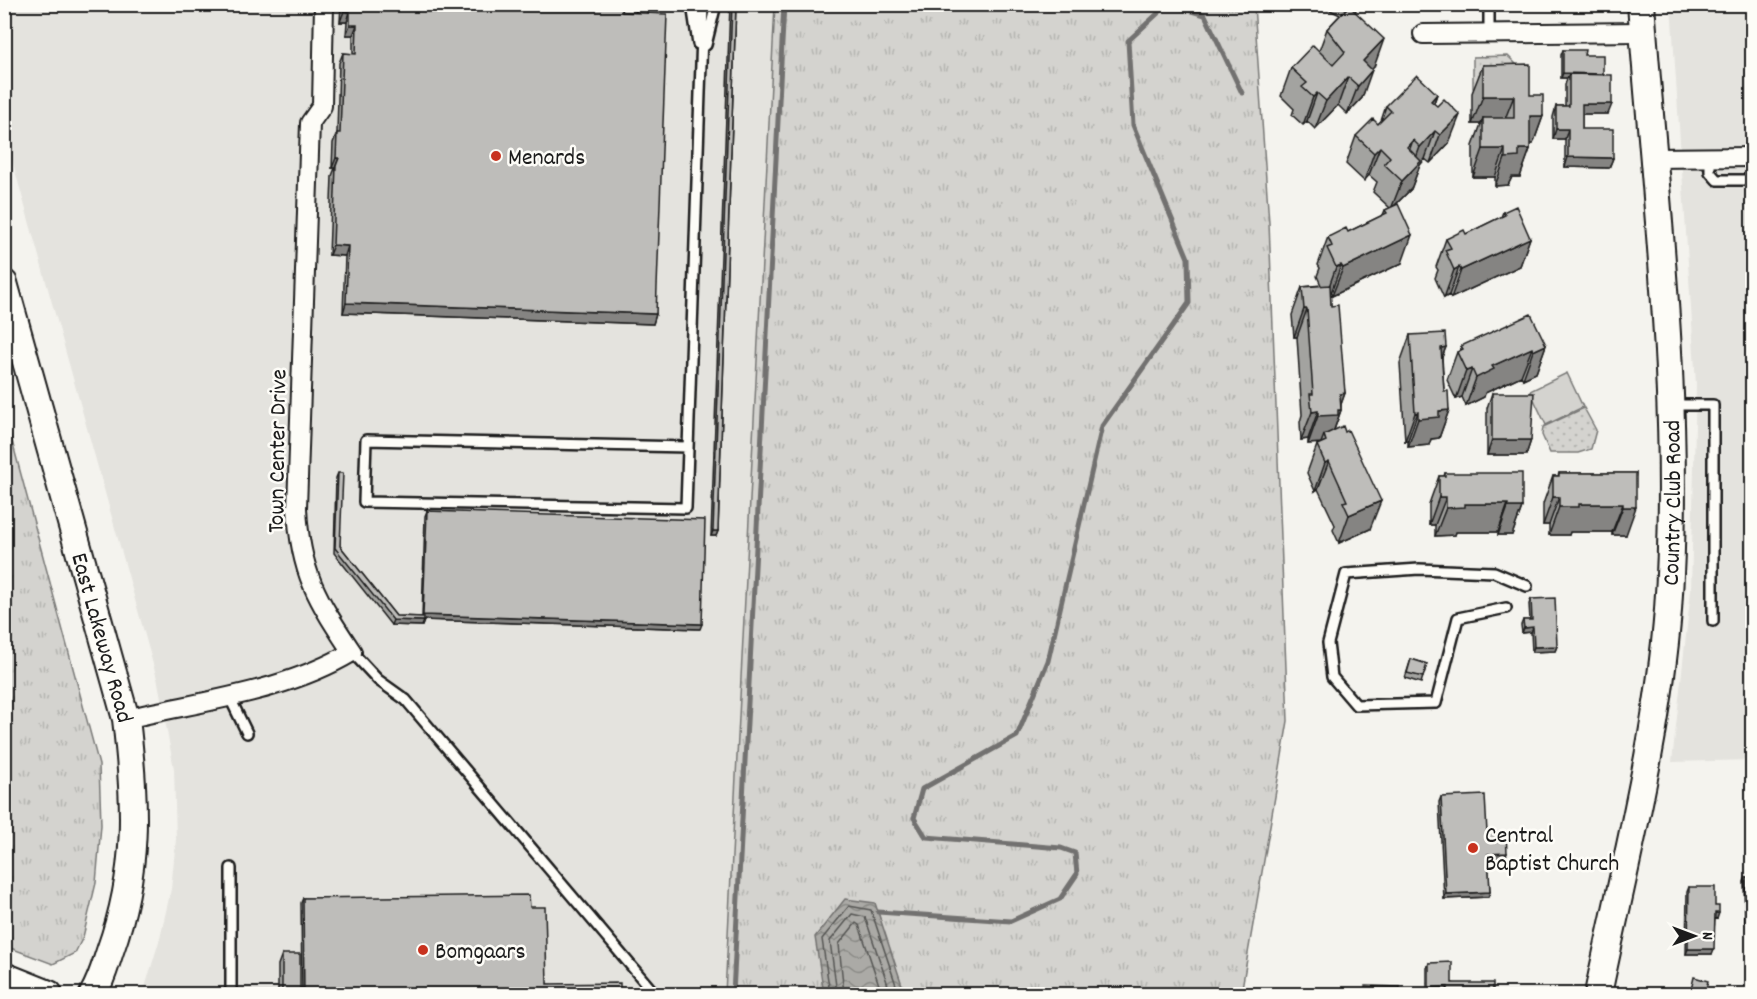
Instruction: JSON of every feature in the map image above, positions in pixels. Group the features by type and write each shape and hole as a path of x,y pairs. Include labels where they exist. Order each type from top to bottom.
{"street":[{"name":"Town Center Drive","path":"324,4 322,106 310,123 297,508 299,543 307,575 329,618 352,652"},
{"name":"Country Club Road","path":"1598,994 1639,807 1658,696 1668,613 1671,534 1666,321 1641,4"},
{"path":"1424,34 1643,32"},
{"path":"1652,158 1752,158"},
{"name":"East Lakeway Road","path":"4,283 126,719 134,781 133,863 122,917 93,994"},
{"path":"126,719 229,696 323,670 352,652"},
{"path":"4,976 49,994"}],"lane":[{"path":"641,23 642,4"},
{"path":"692,4 702,65"},
{"path":"688,447 366,440 364,502 686,508 703,4"},
{"path":"702,65 716,4"},
{"path":"1489,4 1489,34"},
{"path":"1710,158 1710,172 1717,180 1752,180"},
{"path":"1669,405 1713,405 1713,621"},
{"path":"1506,608 1458,618 1436,703 1356,705 1332,677 1328,643 1346,574 1419,569 1494,572 1527,586"},
{"path":"352,652 378,680 406,700 421,716 656,994"},
{"path":"229,696 247,733"},
{"path":"231,868 231,994"}],"shaded area":[{"path":"4,5 775,5 725,994 143,994 160,938 171,889 176,839 174,769 158,682 5,135"},
{"path":"1671,5 1752,5 1752,760 1672,762 1691,590 1696,384"}],"green space":[{"path":"775,5 1254,5 1269,223 1288,721 1241,994 725,994"},
{"path":"1508,56 1521,69 1521,87 1473,88 1473,57"},
{"path":"1567,373 1583,407 1546,425 1530,391"},
{"path":"1584,408 1596,430 1591,449 1578,453 1550,453 1542,435 1543,427"},
{"path":"5,415 99,765 101,825 96,883 83,937 75,953 53,964 5,946"}],"water":[{"path":"845,899 875,903 905,994 818,994 823,988 815,937"}],"building":[{"name":"Menards","path":"344,4 622,4 622,12 667,14 656,314 346,303 348,246 333,245 336,166 339,158 336,158 337,133 340,133 343,53 356,54 357,25 350,25 350,12 344,11"},
{"path":"732,4 736,4 718,531 713,531"},
{"path":"1349,6 1384,39 1363,61 1372,70 1358,86 1348,77 1326,101 1317,93 1313,97 1302,87 1307,83 1291,68 1313,45 1333,65 1345,52 1327,29"},
{"path":"1563,50 1585,50 1584,55 1603,55 1603,74 1563,73"},
{"path":"1530,64 1530,95 1543,95 1543,116 1530,116 1530,149 1519,149 1519,157 1505,158 1505,149 1483,149 1483,118 1514,118 1514,96 1483,96 1483,65"},
{"path":"1569,74 1612,75 1612,104 1582,104 1582,129 1613,129 1613,158 1568,157 1568,129 1556,129 1556,106 1569,106"},
{"path":"1417,75 1437,94 1431,101 1437,106 1444,99 1460,115 1440,135 1435,131 1420,147 1413,140 1407,147 1421,161 1402,181 1384,164 1390,157 1380,147 1374,153 1356,136 1373,119 1378,124 1391,111 1386,106"},
{"path":"1398,204 1412,235 1343,268 1341,265 1336,267 1327,248 1332,246 1328,237 1346,228 1348,232 1387,213 1385,210"},
{"path":"1516,206 1530,238 1461,270 1459,267 1454,270 1445,250 1451,248 1446,239 1464,230 1466,234 1505,215 1503,212"},
{"path":"1330,285 1331,306 1338,305 1345,393 1340,394 1341,410 1338,410 1338,415 1318,416 1318,411 1312,412 1310,394 1313,394 1307,309 1304,309 1302,287"},
{"path":"1531,314 1546,345 1533,351 1532,348 1492,366 1494,369 1476,378 1472,369 1466,371 1457,352 1463,349 1461,346"},
{"path":"1445,333 1446,347 1441,348 1444,391 1448,391 1449,410 1439,411 1439,417 1418,419 1418,412 1415,413 1410,335"},
{"path":"1492,393 1534,393 1531,440 1492,440"},
{"path":"1343,426 1345,432 1348,430 1381,501 1349,515 1343,502 1347,501 1329,461 1325,463 1317,445 1326,441 1324,435"},
{"path":"338,473 343,473 340,546 396,616 424,617 424,621 393,620 335,548"},
{"path":"1445,473 1522,473 1522,507 1508,507 1508,504 1465,504 1465,507 1446,508 1446,497 1439,497 1439,476 1445,476"},
{"path":"1559,473 1636,473 1636,507 1623,507 1623,504 1579,504 1579,507 1559,507 1559,497 1553,497 1553,476 1559,476"},
{"path":"427,511 705,520 702,624 423,615"},
{"path":"1555,598 1557,646 1534,647 1533,627 1524,628 1523,620 1532,620 1531,599"},
{"path":"1411,659 1427,664 1423,677 1407,673"},
{"name":"Central Baptist Church","path":"1485,795 1487,833 1506,832 1507,853 1488,854 1490,892 1446,894 1441,797"},
{"path":"1746,877 1752,877 1752,917 1746,917"},
{"path":"1689,887 1715,887 1715,906 1719,906 1719,913 1715,913 1714,949 1688,949"},
{"name":"Bomgaars","path":"529,895 530,907 545,907 547,984 620,983 620,994 304,994 303,898"},
{"path":"282,954 300,954 300,994 282,994"},
{"path":"1452,962 1452,983 1493,983 1493,994 1448,994 1448,987 1429,988 1429,963"},
{"path":"1694,977 1708,981 1706,989 1715,991 1715,994 1690,994"},
{"path":"1365,986 1400,987 1399,994 1364,994"}],"waterway":[{"path":"733,994 784,4"},
{"path":"1168,4 1205,15 1242,93"},
{"path":"878,912 1011,921 1060,899 1077,874 1075,853 1061,848 926,837 914,818 922,789 1017,736 1048,661 1102,426 1189,303 1188,258 1133,125 1128,41 1168,4"}],"place":[{"name":"Menards","path":"496,156"},
{"name":"Central Baptist Church","path":"1473,848"},
{"name":"Bomgaars","path":"423,950"}]}
